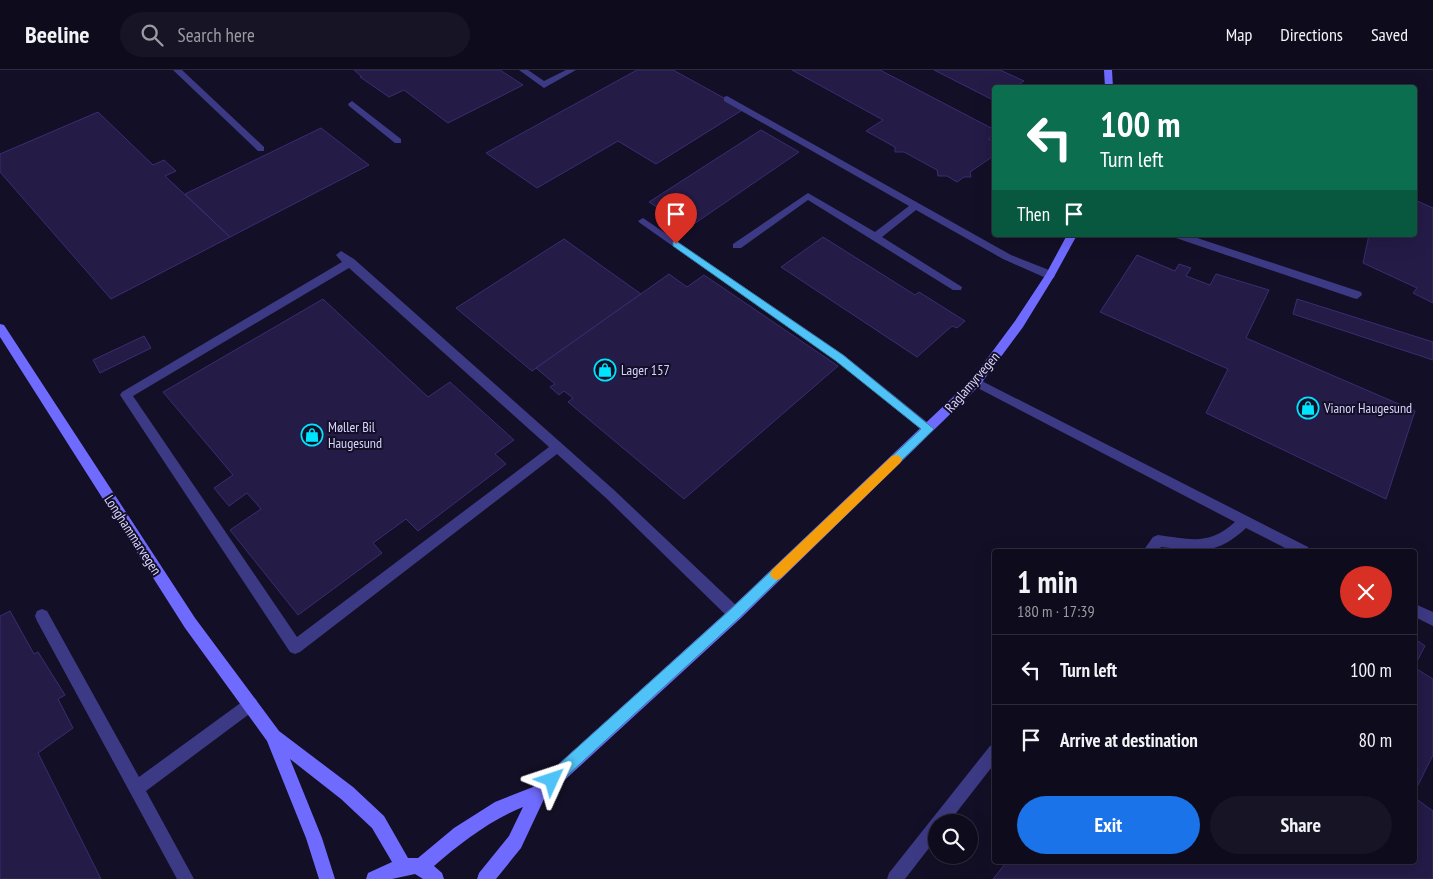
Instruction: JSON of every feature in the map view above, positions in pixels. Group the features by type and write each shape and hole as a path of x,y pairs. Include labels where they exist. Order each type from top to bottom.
{"street":[{"path":"1108,70 1109,85"},
{"name":"Raglamyrvegen","path":"412,867 501,808 538,793 735,614 976,382 1019,324 1050,275 1071,237"},
{"name":"Longhammarvegen","path":"2,335 185,615 273,736 314,838 327,879"},
{"name":"Longhammarvegen","path":"273,736 347,792 378,822 412,867"},
{"name":"Raglamyrvegen","path":"485,879 515,842 538,793"},
{"path":"374,879 384,873 412,867 436,879"}],"lane":[{"path":"176,70 260,149"},
{"path":"523,70 544,85 572,70"},
{"path":"727,99 1008,258 1050,275"},
{"path":"352,104 398,141"},
{"path":"737,246 808,196 956,287"},
{"path":"875,237 916,206"},
{"path":"643,222 840,358 928,429"},
{"path":"1184,237 1357,296"},
{"path":"558,447 295,647 126,395 345,258 558,447 668,547 735,614"},
{"path":"976,382 1299,549"},
{"path":"1152,549 1158,541 1205,546 1231,534 1245,521"},
{"path":"1417,611 1433,619"},
{"path":"42,616 185,878"},
{"path":"136,788 251,704"},
{"path":"945,814 992,755"},
{"path":"895,879 928,836"}],"building":[{"path":"354,70 500,70 523,85 448,123 404,90 389,97 360,77 362,77"},
{"path":"637,70 673,70 744,109 656,164 618,141 537,188 486,153"},
{"path":"792,70 880,70 992,128 992,136 988,139 992,141 992,157 970,172 971,177 964,177 957,182 947,176 938,176 937,170 904,152 895,152 895,147 866,131 883,120"},
{"path":"934,70 1000,70 1024,81 1019,85 992,85 992,99"},
{"path":"98,112 153,165 164,160 176,171 165,176 230,237 111,299 0,172 0,154"},
{"path":"321,128 369,165 230,237 185,194"},
{"path":"761,130 799,152 688,228 649,202"},
{"path":"1417,201 1433,208 1433,303 1413,293 1417,288 1363,263 1369,237 1417,237"},
{"path":"823,237 915,295 919,292 965,321 957,328 952,326 917,357 781,267"},
{"path":"564,239 641,294 532,371 456,308"},
{"path":"1137,255 1175,271 1179,264 1191,268 1186,276 1210,285 1216,274 1269,290 1246,338 1415,411 1386,499 1206,413 1228,369 1100,312"},
{"path":"669,274 687,287 704,275 838,366 684,499 568,402 573,398 564,391 559,395 550,387 555,384 536,368"},
{"path":"323,299 428,397 450,382 514,440 495,454 506,464 418,531 406,519 373,543 382,553 298,615 230,530 261,509 247,493 229,506 214,488 233,475 163,392"},
{"path":"1297,299 1433,342 1433,360 1293,314"},
{"path":"144,336 151,348 100,373 93,360"},
{"path":"10,611 34,654 38,652 65,695 58,699 73,728 38,753 101,879 0,879 0,616"},
{"path":"1417,640 1425,646 1417,661"},
{"path":"1417,669 1433,679 1433,755 1417,787"},
{"path":"1417,799 1433,811 1433,879 993,879 1005,864 1417,864"}],"slow traffic":[{"path":"777,574 896,460"}],"place":[{"name":"Lager 157","path":"605,370"},
{"name":"Vianor Haugesund","path":"1308,408"},
{"name":"Møller Bil Haugesund","path":"312,435"}],"route":[{"path":"552,780 735,614 928,429 840,358 676,244"}]}
